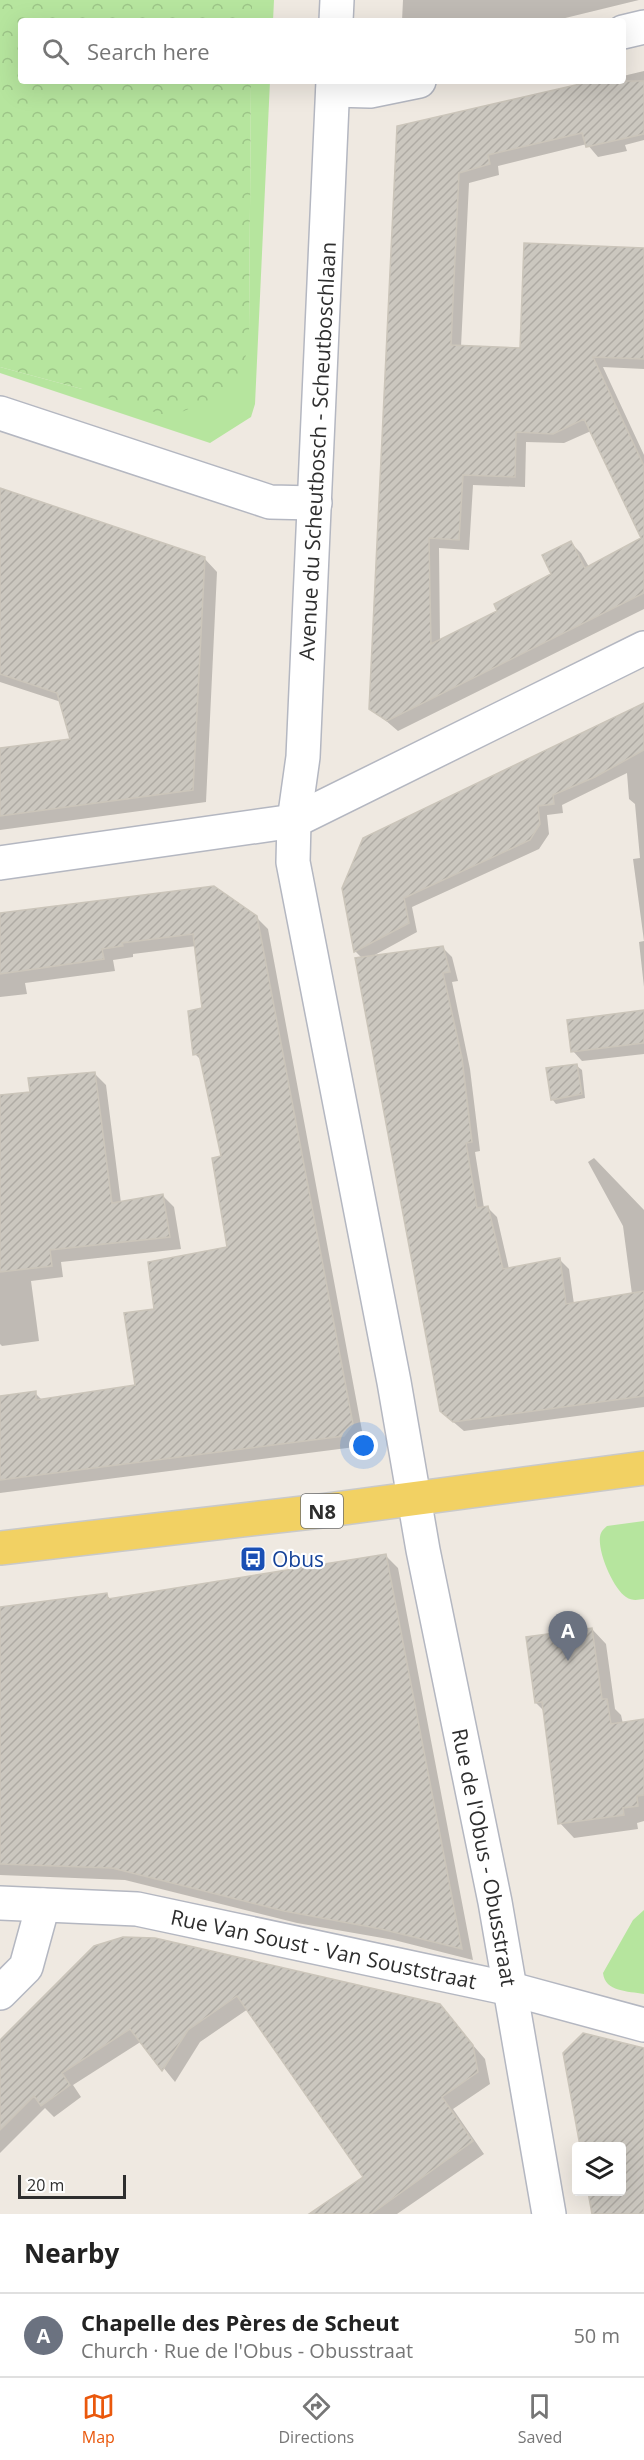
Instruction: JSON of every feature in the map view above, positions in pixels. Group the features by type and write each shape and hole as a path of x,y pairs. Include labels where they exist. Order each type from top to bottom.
{"main road":[{"name":"N8","path":"0,1548 415,1499 644,1468"}],"street":[{"path":"336,18 337,0"},
{"path":"626,31 644,27"},
{"path":"333,85 370,91 404,84"},
{"name":"Avenue du Scheutbosch - Scheutboschlaan","path":"333,85 303,757 294,821 293,862 415,1499"},
{"path":"0,413 270,502 315,503"},
{"path":"0,863 294,821 644,648"},
{"name":"Rue de l'Obus - Obusstraat","path":"415,1499 511,1989 549,2214"},
{"name":"Rue Van Soust - Van Souststraat","path":"0,1903 137,1909 511,1989 644,2025"},
{"path":"0,1993 26,1967 43,1905"}],"green space":[{"path":"0,0 252,0 252,18 18,18 18,84 251,84 249,334 243,373 214,398 170,417 82,389 0,367"},
{"path":"252,0 274,0 273,18 252,18"},
{"path":"251,84 270,84 255,404 251,417 210,443 0,373 0,367 82,389 249,334"},
{"path":"644,1521 644,1599 632,1600 621,1593 606,1567 601,1548 601,1532 607,1526"},
{"path":"644,1910 644,1994 618,1990 608,1984 603,1973 633,1920"}],"building":[{"path":"626,81 644,81 644,134 586,147 582,133 488,155 490,164 459,173 451,345 520,348 524,243 644,248 644,359 593,357 644,466 644,593 387,721 369,709 397,126 580,84 626,84","holes":["584,419 641,538 585,568 571,541 542,555 551,574 494,604 497,611 431,644 429,538 459,540 463,475 515,477 516,432 553,434"]},
{"path":"0,488 205,557 193,790 0,816 0,748 70,739 57,693 0,674"},
{"path":"644,703 644,750 595,777 553,795 554,804 538,806 540,824 530,840 404,898 409,923 354,952 342,888 363,838"},
{"path":"214,886 257,916 353,1424 344,1436 0,1480 0,1396 36,1391 36,1400 135,1385 124,1313 154,1309 148,1262 227,1247 212,1158 221,1156 199,1054 193,1055 188,1011 202,1008 193,934 122,943 123,946 102,949 104,959 0,974 0,913"},
{"path":"443,946 450,972 443,973 462,1058 472,1142 466,1143 477,1208 488,1206 503,1269 560,1258 566,1304 644,1291 644,1396 453,1422 440,1411 355,958"},
{"path":"644,1010 644,1043 571,1052 567,1020"},
{"path":"577,1064 582,1094 551,1100 546,1068"},
{"path":"95,1072 112,1203 163,1194 170,1237 50,1250 52,1266 0,1272 0,1095 30,1092 28,1078"},
{"path":"386,1554 462,1949 381,1929 284,1911 112,1868 0,1864 0,1607 107,1593 108,1599"},
{"path":"592,1628 602,1699 607,1699 611,1724 644,1719 644,1795 637,1796 638,1806 623,1808 624,1815 558,1824 542,1702 535,1703 526,1637"},
{"path":"123,1937 155,1938 440,2004 473,2045 478,2072 442,2097 473,2141 371,2214 309,2214 363,2177 237,1996 188,2030 162,2071 130,2029 62,2073 70,2085 41,2106 34,2096 0,2130 0,2040 94,1946"},
{"path":"583,2033 644,2048 644,2214 592,2214 589,2196 626,2196 626,2142 579,2142 563,2053"}],"place":[{"name":"Obus","path":"253,1559"},
{"name":"Chapelle des Pères de Scheut","path":"568,1661"}]}
